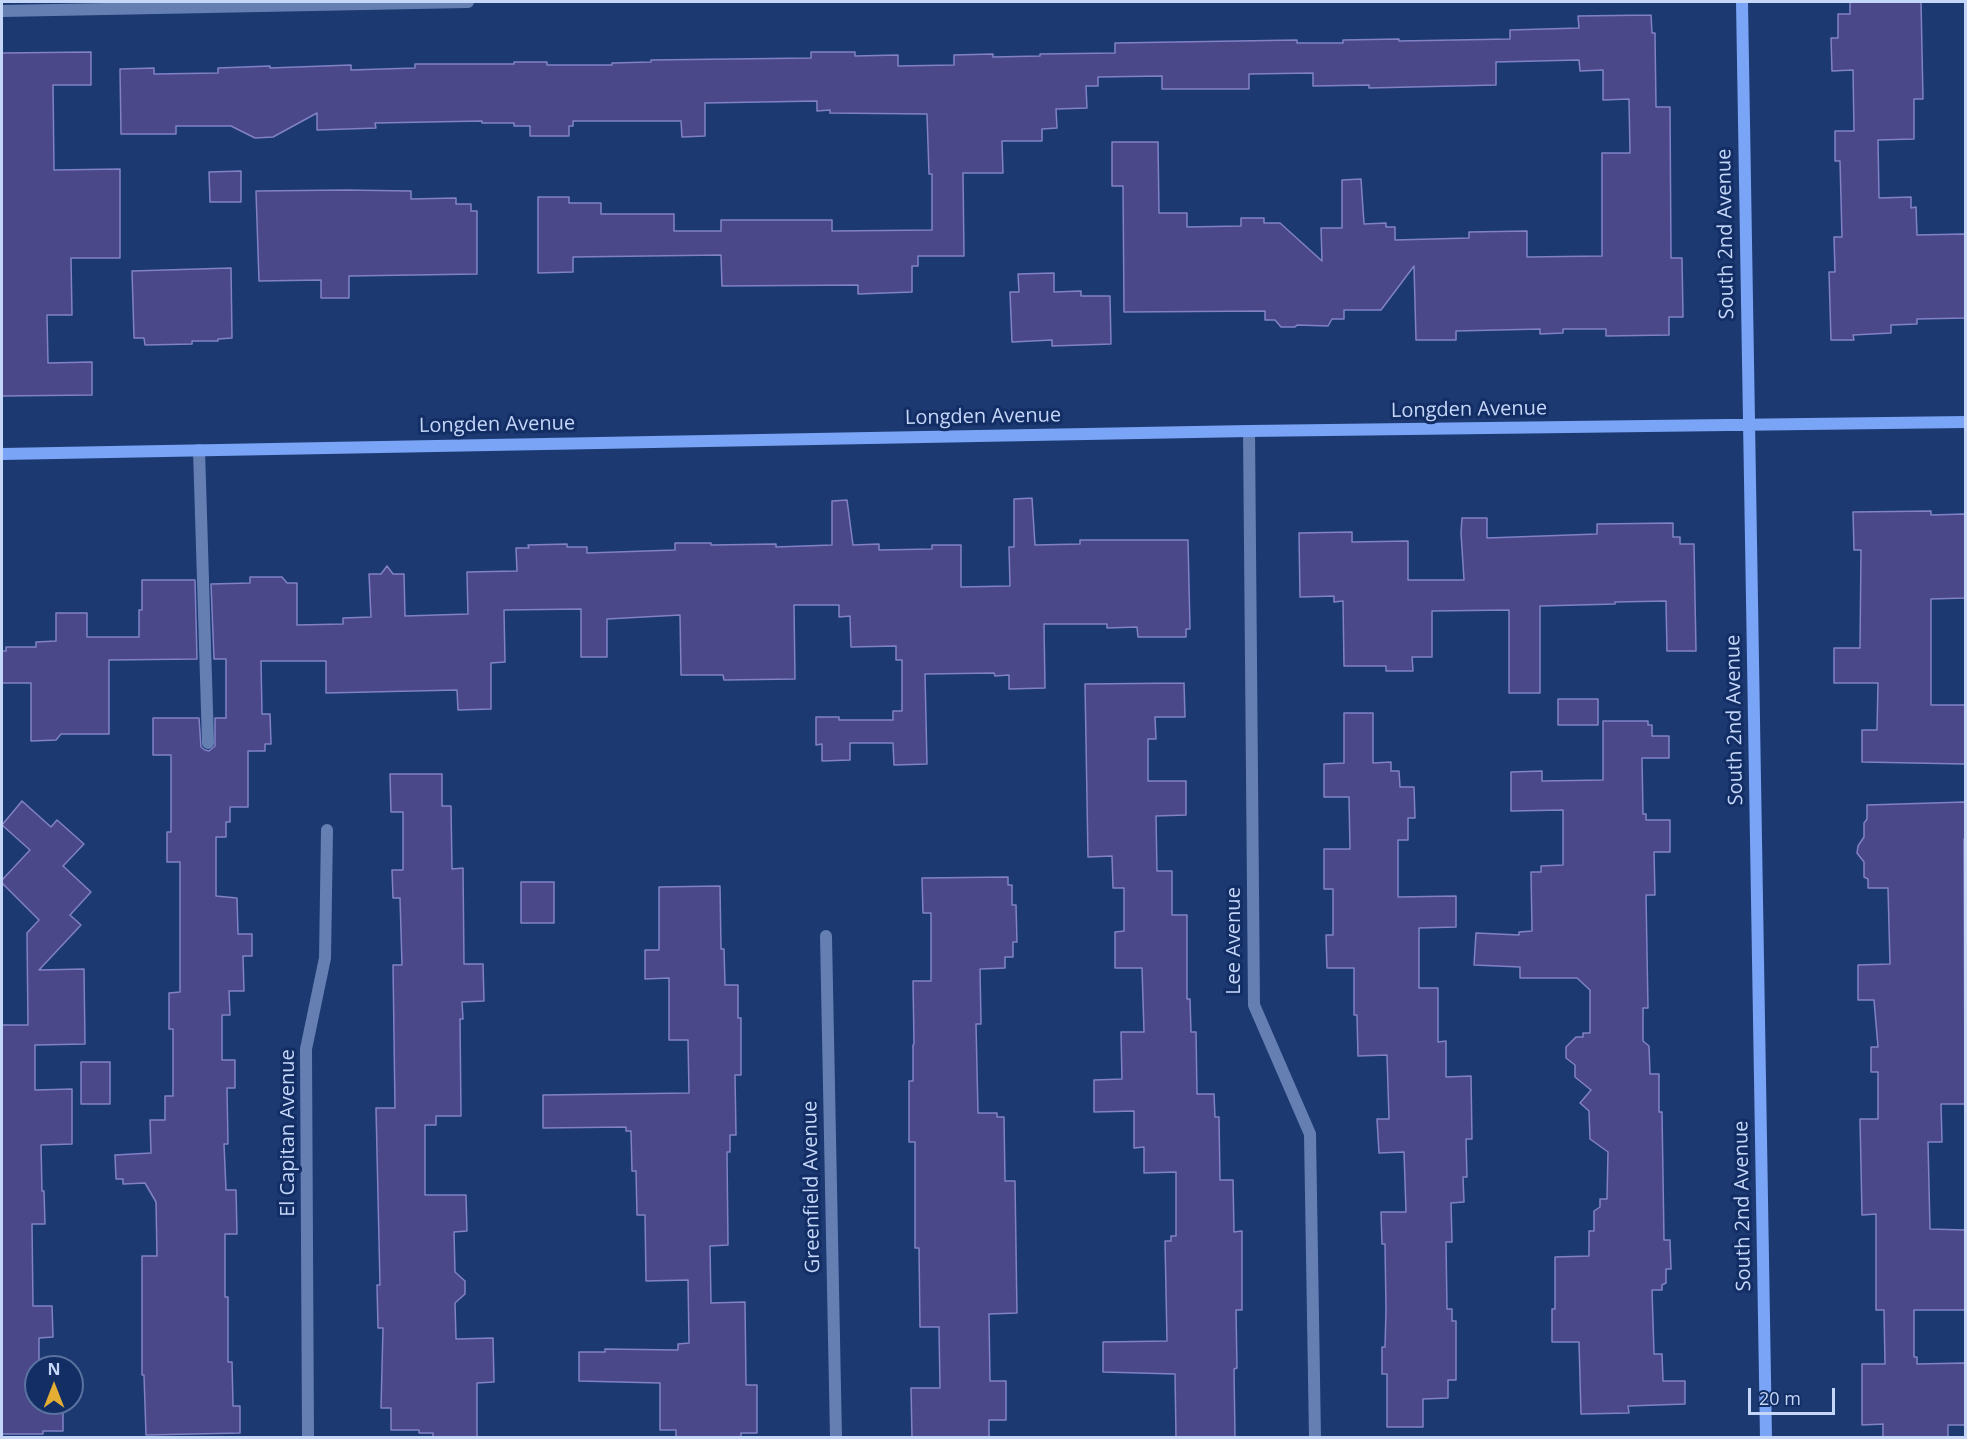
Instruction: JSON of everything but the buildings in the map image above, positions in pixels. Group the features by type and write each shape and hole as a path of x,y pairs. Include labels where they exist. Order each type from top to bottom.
{"street":[{"path":"2,11 468,2"},
{"name":"South 2nd Avenue","path":"1742,2 1766,1437"},
{"name":"Longden Avenue","path":"2,453 1965,422"},
{"name":"Lee Avenue","path":"1249,432 1254,1005 1310,1134 1315,1437"},
{"path":"199,450 208,743"},
{"name":"El Capitan Avenue","path":"308,1437 306,1049 325,958 327,830"},
{"name":"Greenfield Avenue","path":"826,936 836,1437"}]}
